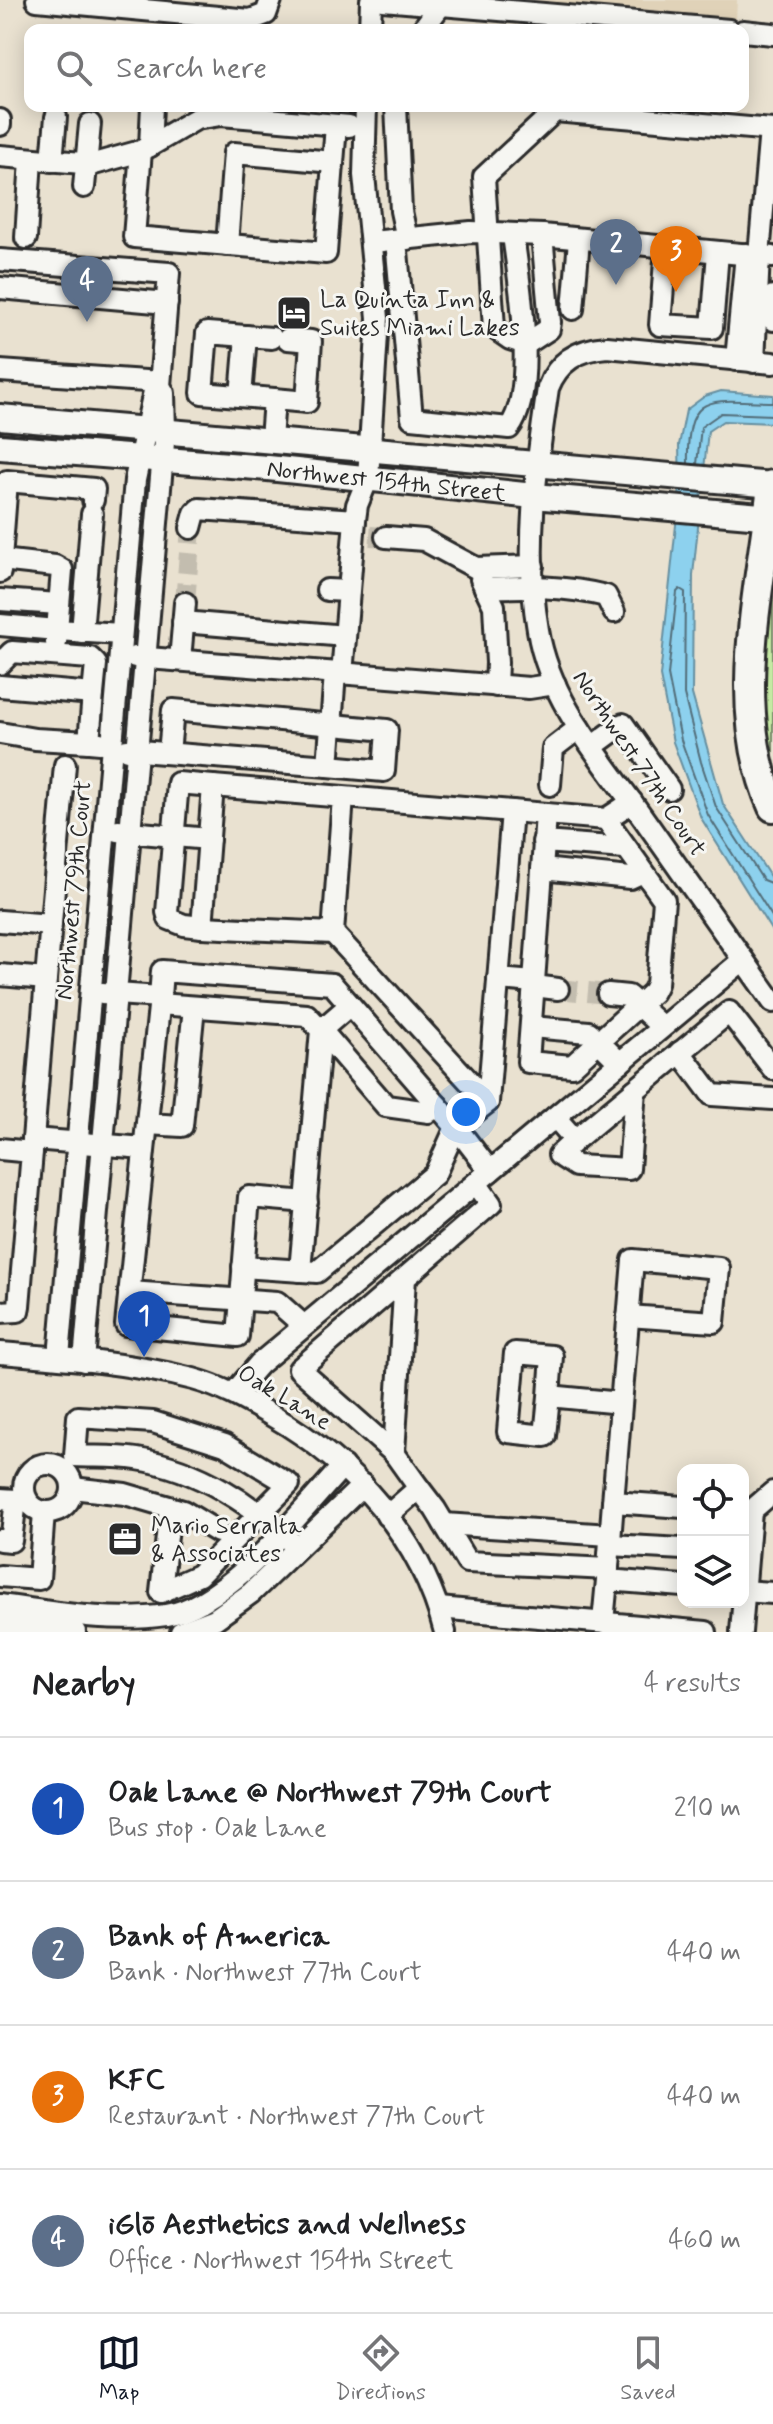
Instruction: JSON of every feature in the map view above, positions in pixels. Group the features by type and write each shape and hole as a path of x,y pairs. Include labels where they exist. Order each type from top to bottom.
{"highway":[{"path":"772,485 771,517 751,654 751,708 756,748 773,807"}],"main road":[{"name":"Northwest 154th Street","path":"0,417 772,485"},
{"name":"Northwest 154th Street","path":"6,447 771,517"}],"street":[{"path":"37,0 250,20 269,7"},
{"path":"370,24 371,0"},
{"path":"383,0 660,24"},
{"path":"427,24 441,5"},
{"path":"749,32 773,34"},
{"path":"151,112 134,237 326,253 336,125"},
{"path":"328,766 348,595 366,532 357,505 368,478 371,450 378,318 364,175 366,112"},
{"path":"396,112 412,418 509,428 519,416 526,344 513,235"},
{"path":"526,344 510,339 494,328 484,175 554,112"},
{"path":"566,112 772,130 754,361"},
{"path":"0,156 86,164 128,156 196,119 221,115 365,127"},
{"path":"52,161 56,117"},
{"path":"84,187 90,124"},
{"path":"227,245 234,153 333,162"},
{"path":"26,238 31,159"},
{"path":"330,201 367,204"},
{"path":"372,247 402,245 471,232 542,235 760,255"},
{"path":"526,344 549,329 542,235"},
{"path":"573,309 579,240"},
{"path":"666,248 660,325 712,328 718,252"},
{"path":"760,255 767,320"},
{"name":"Northwest 79th Court","path":"0,260 169,273 160,384 154,391 156,430 151,458 145,657 84,1361"},
{"path":"0,288 167,303"},
{"path":"754,361 773,296"},
{"path":"207,333 246,336 311,341 307,402 202,393 207,333"},
{"path":"241,396 246,336"},
{"name":"Northwest 77th Court","path":"754,361 607,347 593,348 568,359 548,388 534,496 533,576 538,632 550,676 579,728 773,1002"},
{"path":"0,371 160,384"},
{"path":"271,440 274,399"},
{"path":"6,447 1,566 59,567 62,574 55,655"},
{"name":"Northwest 79th Court","path":"59,1357 135,480 151,458"},
{"path":"4,480 94,489 82,632"},
{"path":"191,528 199,509 424,540 476,568 533,576 606,596 614,612"},
{"path":"476,568 494,606 496,686"},
{"path":"485,588 533,576"},
{"path":"327,594 348,595"},
{"path":"0,600 59,604"},
{"path":"180,660 184,613 230,616 345,636"},
{"path":"0,625 121,634"},
{"path":"0,664 12,652 90,658 96,664 89,742"},
{"path":"119,655 496,686 529,688 555,684"},
{"path":"0,686 93,694"},
{"path":"0,733 35,739 89,742 137,751 384,771 387,730 173,710 169,753"},
{"path":"593,746 623,724 669,789"},
{"path":"550,785 553,748 579,728"},
{"path":"0,1312 18,1311 19,1306 65,765"},
{"path":"488,1102 333,933 202,927 169,919 167,912 178,783 606,819 632,802"},
{"path":"202,927 213,786"},
{"path":"333,933 343,797"},
{"path":"243,1267 317,1272 435,1174 456,1127 488,1102 512,811"},
{"path":"546,814 528,1062 572,1066 600,1041 625,998 653,992 657,984 664,900 606,819"},
{"path":"104,830 209,839"},
{"path":"543,842 625,848"},
{"path":"542,869 630,878 643,872"},
{"path":"0,921 51,925"},
{"path":"234,1393 259,1364 743,960"},
{"path":"307,1202 249,1197 238,1336 126,1325 162,971 332,984 456,1127 483,1177 491,1204 299,1369 394,1453 467,1562 607,1574 677,1585"},
{"path":"0,975 46,979"},
{"path":"498,979 558,989"},
{"path":"90,992 194,1007 307,1015 386,1106 429,1112 438,1106"},
{"path":"625,998 662,1027"},
{"path":"300,1271 321,1030 350,1005"},
{"path":"147,1124 182,1126 194,1007"},
{"path":"635,1090 629,1169 576,1166 559,1155 575,1140 680,1052 729,1012 773,1069"},
{"path":"531,1027 589,1032 620,1063"},
{"path":"680,1052 712,1095 773,1099"},
{"path":"555,1117 575,1140"},
{"path":"0,1149 77,1143 144,1148"},
{"path":"603,1622 628,1316 633,1260 719,1268 714,1322 628,1316"},
{"path":"394,1453 405,1278"},
{"path":"129,1292 277,1302 304,1326"},
{"name":"Oak Lane","path":"0,1353 59,1357 151,1370 196,1380 234,1393 308,1436 363,1485 408,1543 439,1608 445,1632"},
{"path":"549,1396 621,1403"},
{"path":"170,1508 161,1592 199,1575 259,1514 289,1484 225,1445 153,1422 78,1417 75,1456 138,1459 198,1477 259,1514 297,1548"},
{"path":"44,1464 58,1466 68,1475 72,1488 64,1506 44,1512 31,1506 24,1495 24,1481 32,1469 44,1464"},
{"path":"0,1624 36,1619 169,1614 208,1598 243,1572 343,1466"},
{"path":"181,1632 215,1619 251,1593 363,1485"},
{"path":"72,1488 125,1494 183,1511 218,1532"},
{"path":"387,1516 419,1488"},
{"path":"749,1510 771,1496"},
{"path":"0,1499 16,1500 11,1541 0,1540"},
{"path":"613,1502 677,1507"},
{"path":"36,1619 44,1512"},
{"path":"444,1524 677,1548"},
{"path":"0,1576 39,1579"},
{"path":"749,1591 773,1593"},
{"path":"0,1605 75,1632"},
{"path":"439,1608 603,1622 656,1630 706,1632"},
{"path":"741,1632 742,1608"}],"shaded area":[{"path":"517,0 737,0 736,20"}],"green space":[{"path":"773,558 773,783 758,714"}],"water":[{"path":"721,391 773,395 773,423 723,421 708,431 693,575 692,694 723,804 773,881 773,933 701,818 673,742 660,676 680,487 679,445 686,410 705,396"}],"tunnel":[{"path":"185,603 191,528"},
{"path":"370,536 386,537"},
{"path":"558,989 608,994"}],"place":[{"name":"Bank of America","path":"616,285"},
{"name":"KFC","path":"676,292"},
{"name":"La Quinta Inn & Suites Miami Lakes","path":"294,313"},
{"name":"iGlō Aesthetics and Wellness","path":"87,322"},
{"name":"Oak Lane @ Northwest 79th Court","path":"144,1357"},
{"name":"Mario Serralta & Associates","path":"125,1539"}]}
